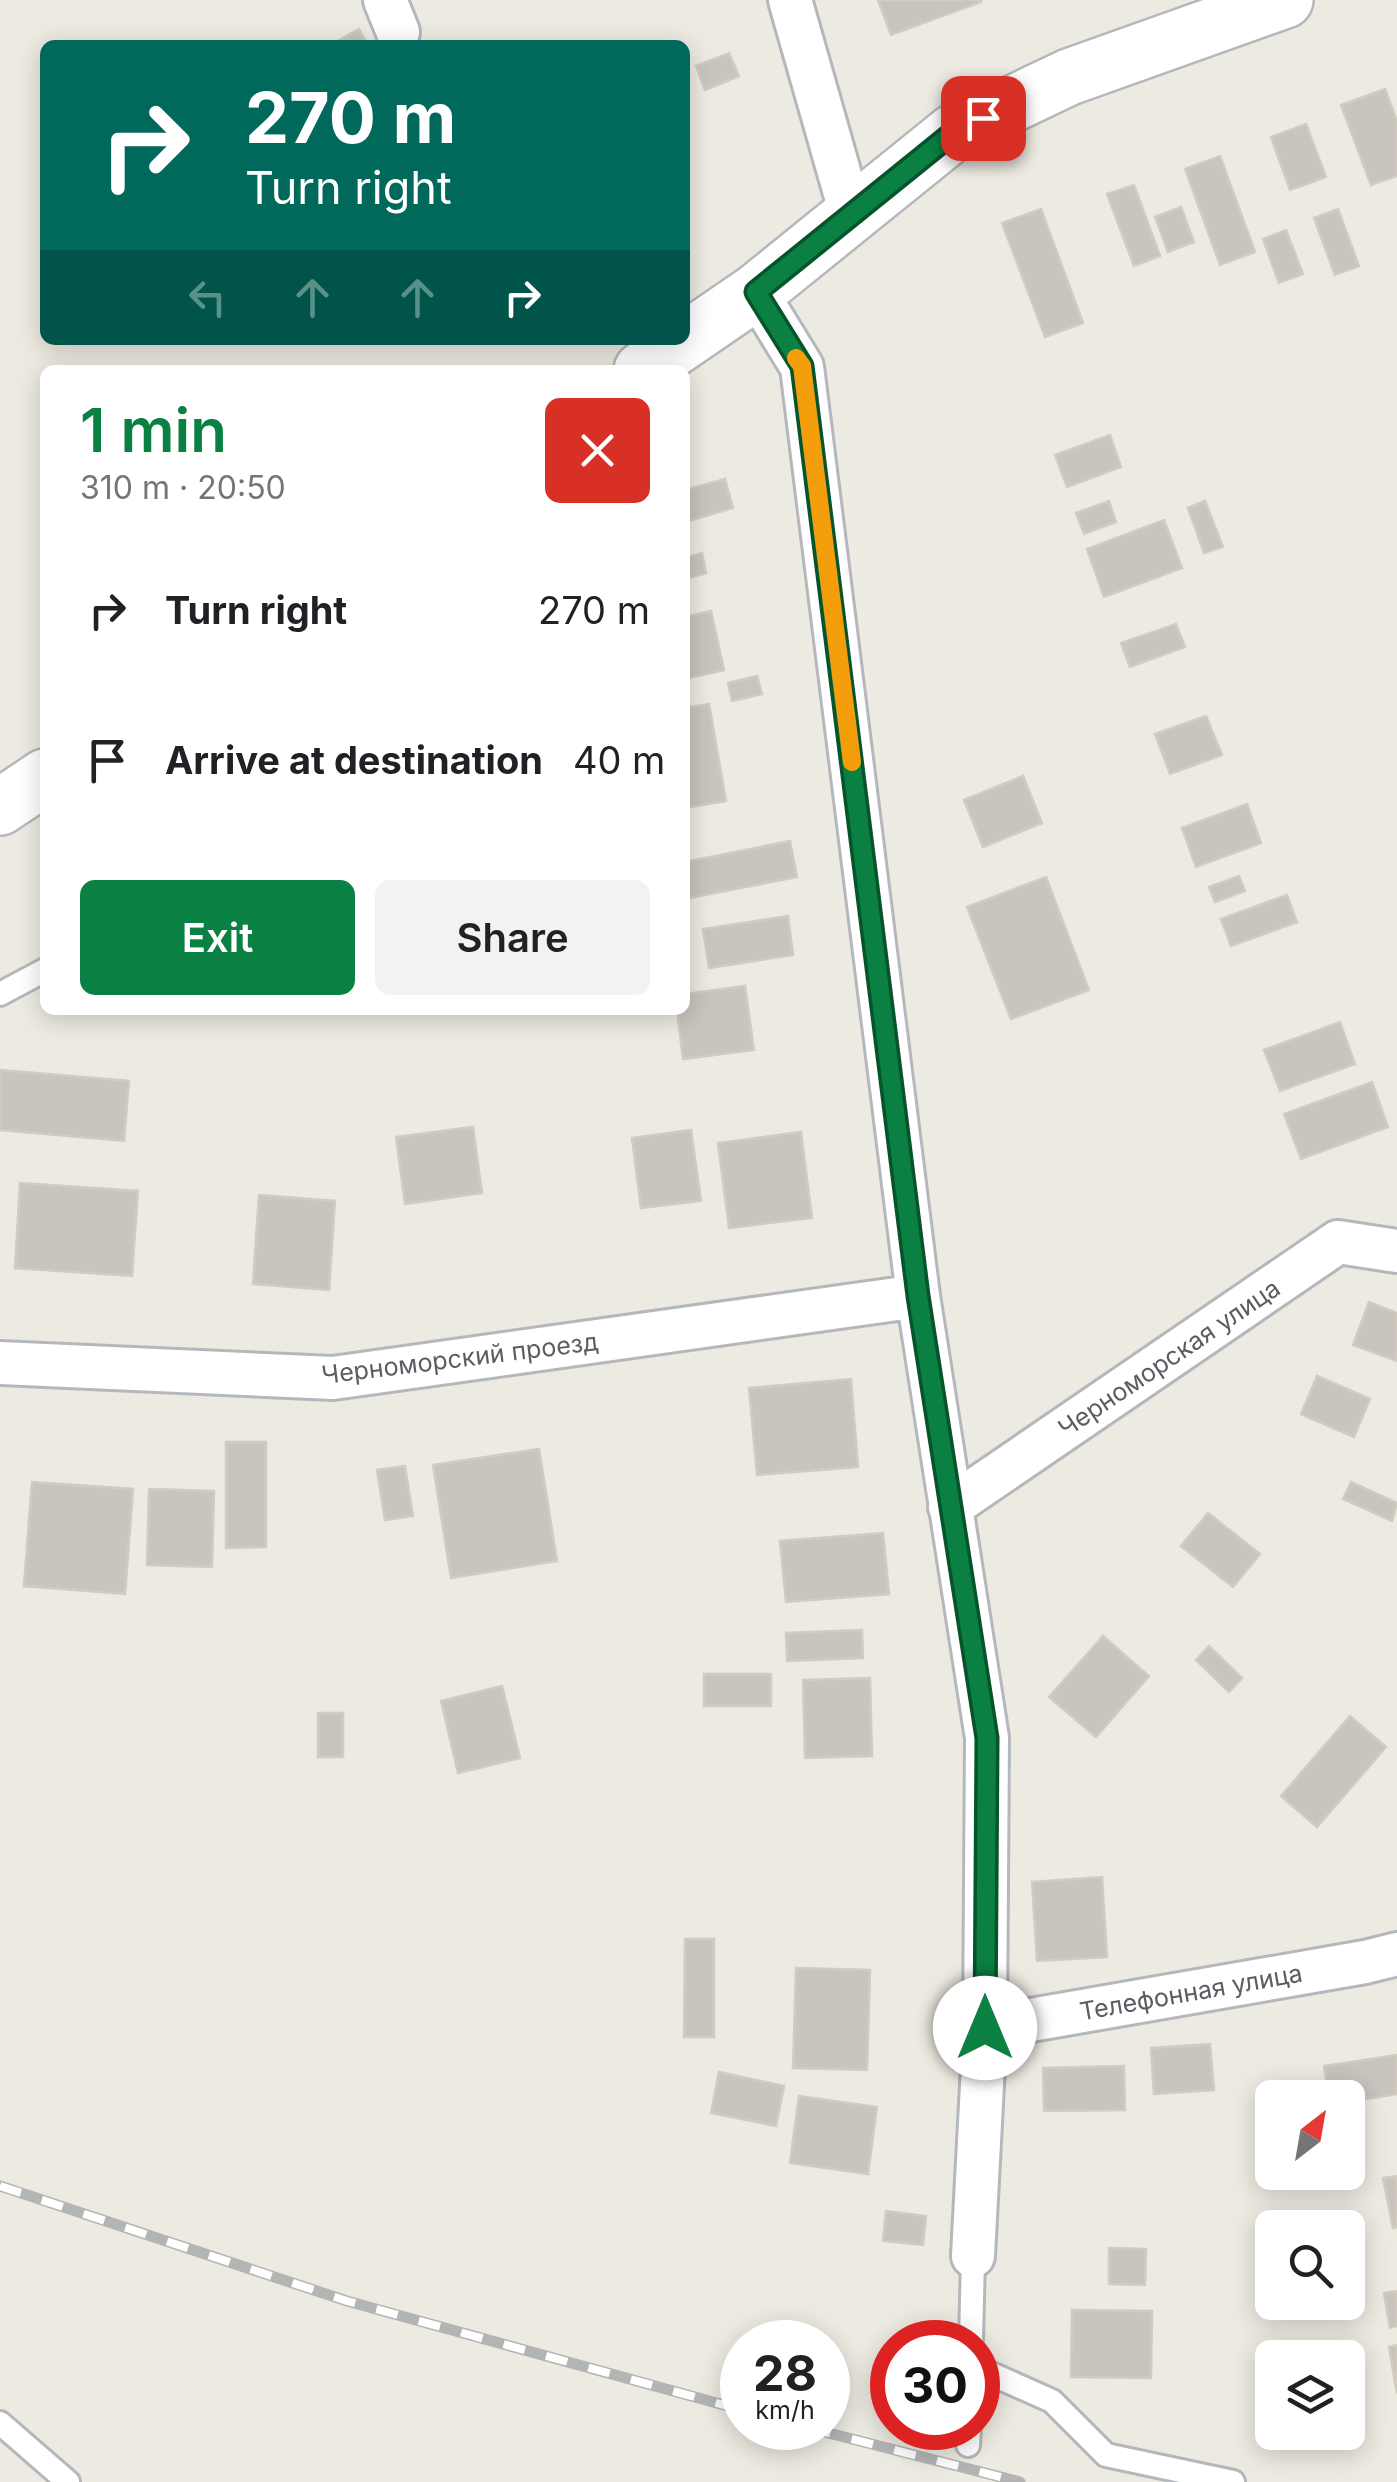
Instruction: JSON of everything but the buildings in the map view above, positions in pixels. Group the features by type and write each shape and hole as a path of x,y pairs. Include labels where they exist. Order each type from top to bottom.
{"street":[{"path":"790,0 851,214"},
{"path":"690,337 756,292 954,132 1069,77 1285,0"},
{"path":"756,292 802,366 918,1296 987,1738 985,2028 972,2256"},
{"path":"649,365 679,345"},
{"path":"0,807 40,780"},
{"name":"Черноморская улица","path":"950,1507 1338,1242 1397,1251"},
{"name":"Черноморский проезд","path":"0,1364 333,1378 918,1296"},
{"name":"Телефонная улица","path":"985,2028 1397,1954"}],"lane":[{"path":"0,994 40,973"},
{"path":"971,2320 972,2256"},
{"path":"1000,2378 1052,2402 1106,2454 1233,2482"},
{"path":"0,2423 68,2482"}],"railway":[{"path":"0,2186 347,2301 720,2404"},
{"path":"850,2438 1020,2482"}],"slow traffic":[{"path":"796,358 802,366 812,436 852,762"}],"route":[{"path":"983,118 954,132 756,292 802,366 918,1296 987,1738 985,2028"}]}
